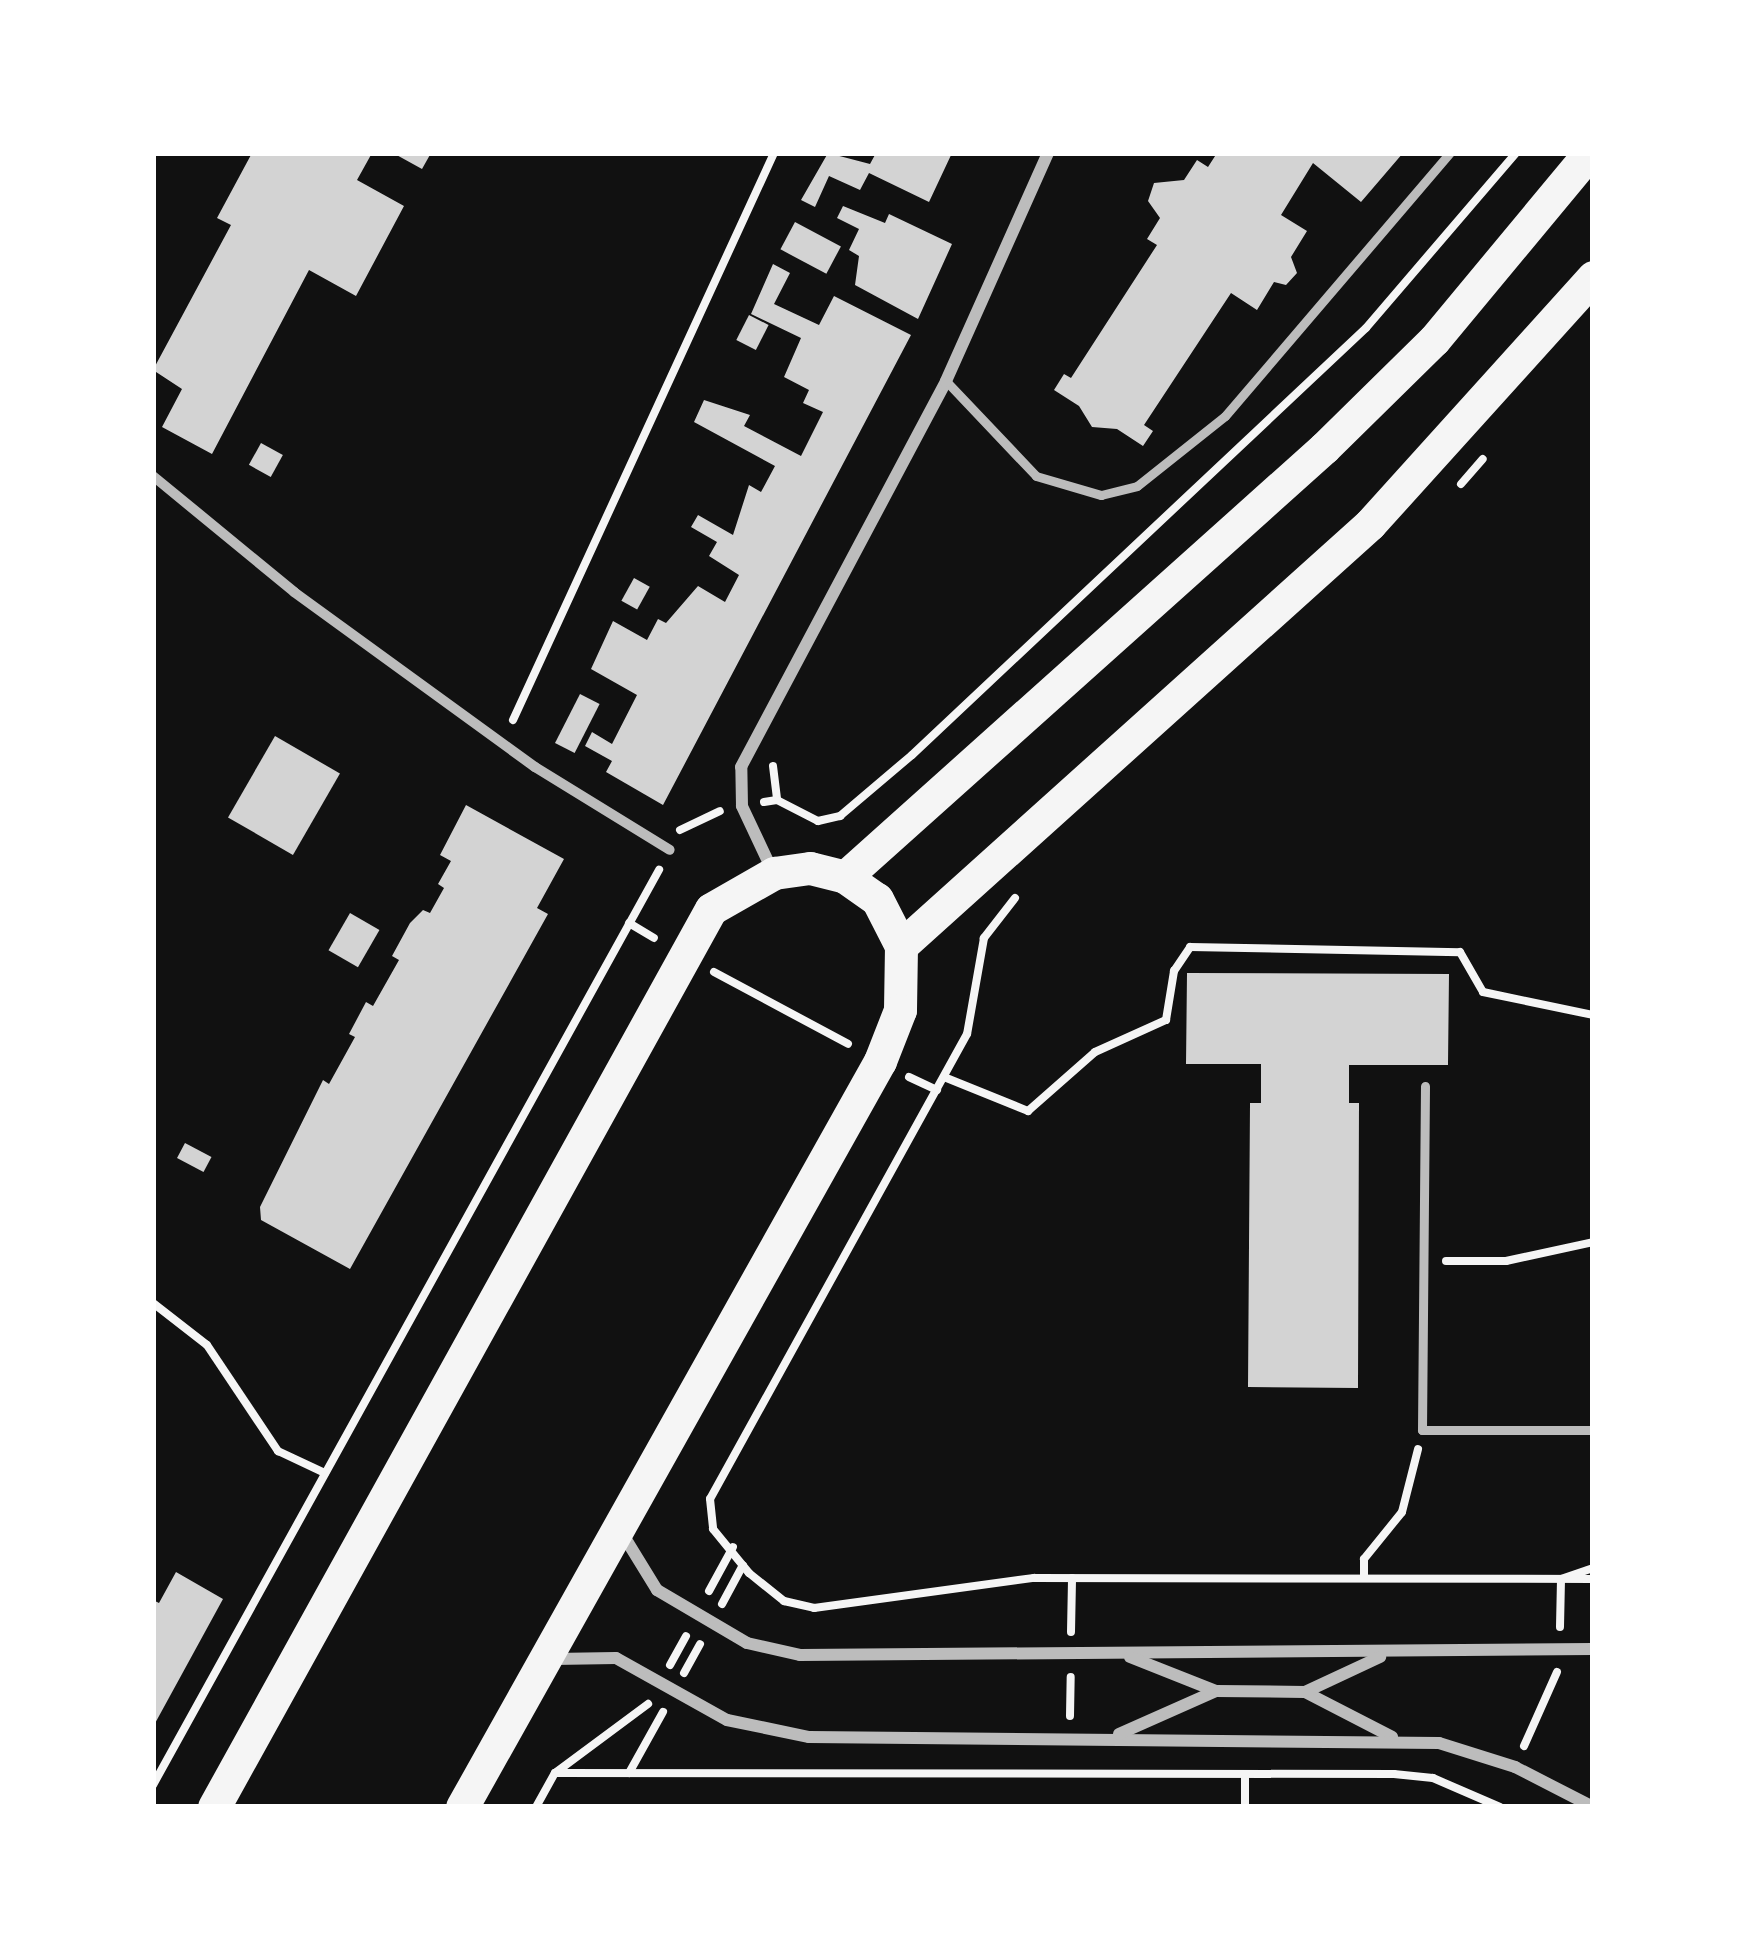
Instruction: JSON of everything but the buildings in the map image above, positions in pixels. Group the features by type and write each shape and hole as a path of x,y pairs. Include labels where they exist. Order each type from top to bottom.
{"highway":[{"path":"845,877 1324,448 1434,340 1589,153"},
{"path":"901,946 1370,524 1593,278"},
{"path":"214,1807 711,909 774,873 810,868 845,877 877,899 901,946 900,1010 880,1061 617,1523 462,1807"}],"street":[{"path":"774,873 742,806 741,767 946,381 1048,153"},
{"path":"153,476 294,592 501,742 670,850"},
{"path":"617,1523 657,1590 773,1652 1384,1655 1593,1649"},
{"path":"541,1662 574,1654 616,1658 727,1720 809,1737 1399,1740 1515,1767 1590,1806"},
{"path":"1124,1654 1216,1691 1305,1692 1384,1655"},
{"path":"1112,1737 1216,1691"},
{"path":"1305,1692 1399,1740"}],"lane":[{"path":"946,381 1036,476 1101,495 1137,486 1225,416 1450,153"},
{"path":"1424,1086 1422,1430 1593,1430"}],"path":[{"path":"501,742 774,153"},
{"path":"777,800 818,821 840,816 912,755 1333,361 1516,153"},
{"path":"1452,492 1500,440"},
{"path":"1028,885 984,938 967,1034 710,1499 713,1529 749,1573 784,1601 814,1608 1034,1578 1593,1579"},
{"path":"153,1785 629,923 937,1090"},
{"path":"944,1077 1028,1112 1095,1052 1166,1020 1174,971 1190,947 1460,952 1483,992 1593,1015"},
{"path":"1424,1262 1506,1261 1593,1242"},
{"path":"153,1303 207,1345 278,1451 325,1473"},
{"path":"1364,1578 1364,1559 1402,1512 1422,1430"},
{"path":"1561,1579 1593,1568"},
{"path":"536,1807 555,1773 1433,1778 1498,1806 1559,1668 1561,1579"},
{"path":"1246,1776 1246,1807"}]}
